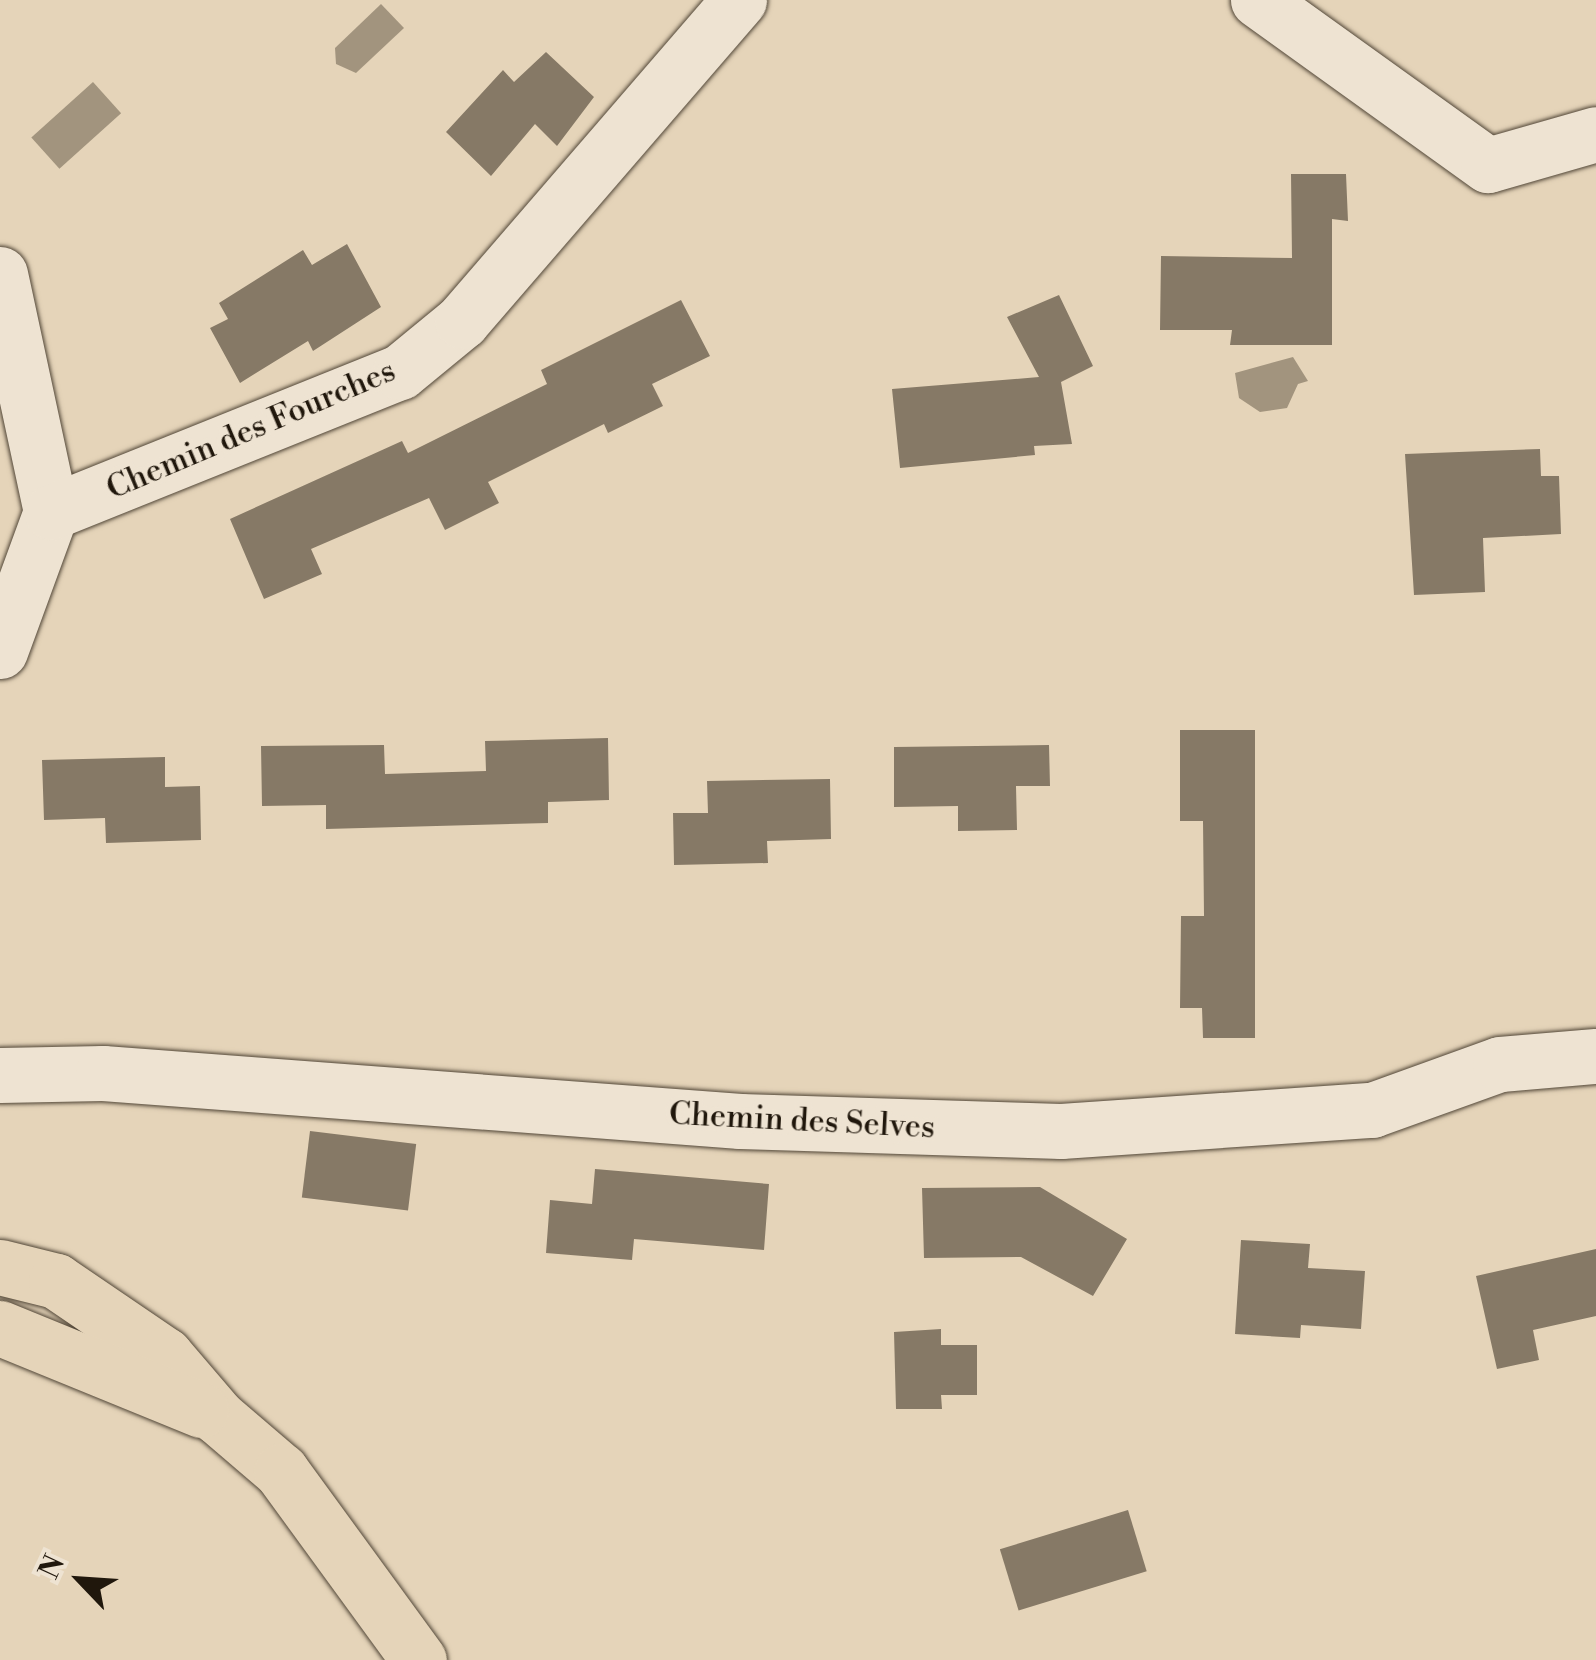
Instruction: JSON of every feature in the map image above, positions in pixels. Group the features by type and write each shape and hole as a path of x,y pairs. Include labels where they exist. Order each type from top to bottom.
{"main road":[{"path":"0,1267 56,1281 165,1354 218,1417 281,1471 419,1660"},
{"path":"0,1328 218,1417"}],"street":[{"name":"Chemin des Fourches","path":"51,512 400,372 462,321 740,0"},
{"path":"1258,0 1488,166 1596,134"},
{"path":"0,274 51,512 0,651"},
{"name":"Chemin des Selves","path":"0,1076 103,1073 740,1121 1061,1131 1372,1110 1500,1064 1596,1056"}],"shaded area":[{"path":"381,4 404,28 356,73 336,64 335,48"},
{"path":"93,82 121,113 59,169 31,138"},
{"path":"1293,357 1308,381 1298,384 1287,408 1260,412 1239,398 1235,373"}],"building":[{"path":"546,52 594,97 557,146 535,124 491,176 446,132 503,70 514,82"},
{"path":"1291,174 1346,174 1348,221 1332,219 1332,345 1230,345 1232,330 1160,330 1161,256 1292,258"},
{"path":"347,244 381,307 313,351 308,341 240,383 210,328 228,319 219,303 303,250 312,265"},
{"path":"1059,295 1093,366 1061,382 1072,444 1034,446 1035,455 900,468 892,389 1039,377 1007,317"},
{"path":"681,300 710,356 652,384 663,406 608,433 604,424 488,482 499,503 445,530 429,498 311,549 322,574 264,599 230,519 402,441 408,453 547,384 541,370"},
{"path":"1540,449 1541,476 1559,476 1561,534 1483,538 1485,592 1414,595 1405,454"},
{"path":"1180,730 1255,730 1255,1038 1203,1038 1202,1008 1180,1008 1181,916 1204,916 1203,821 1180,821"},
{"path":"608,738 609,800 548,802 548,823 326,829 326,805 262,806 261,746 384,745 385,774 486,771 485,741"},
{"path":"1049,745 1050,786 1016,786 1017,830 958,831 958,806 894,807 894,747"},
{"path":"165,757 165,787 200,786 201,840 106,843 105,818 44,820 42,760"},
{"path":"830,779 831,839 767,841 768,863 674,865 673,813 708,813 707,781"},
{"path":"310,1131 416,1144 408,1211 302,1198"},
{"path":"595,1169 769,1184 764,1250 634,1239 632,1260 546,1253 550,1200 592,1204"},
{"path":"1040,1187 1127,1239 1093,1296 1021,1257 924,1258 922,1188"},
{"path":"1241,1240 1310,1244 1308,1268 1365,1271 1361,1329 1301,1325 1300,1338 1235,1334"},
{"path":"1596,1249 1596,1316 1533,1330 1539,1360 1497,1369 1476,1276"},
{"path":"941,1329 941,1345 977,1345 977,1395 941,1395 942,1409 896,1409 894,1332"},
{"path":"1128,1510 1147,1571 1019,1610 1000,1549"}]}
